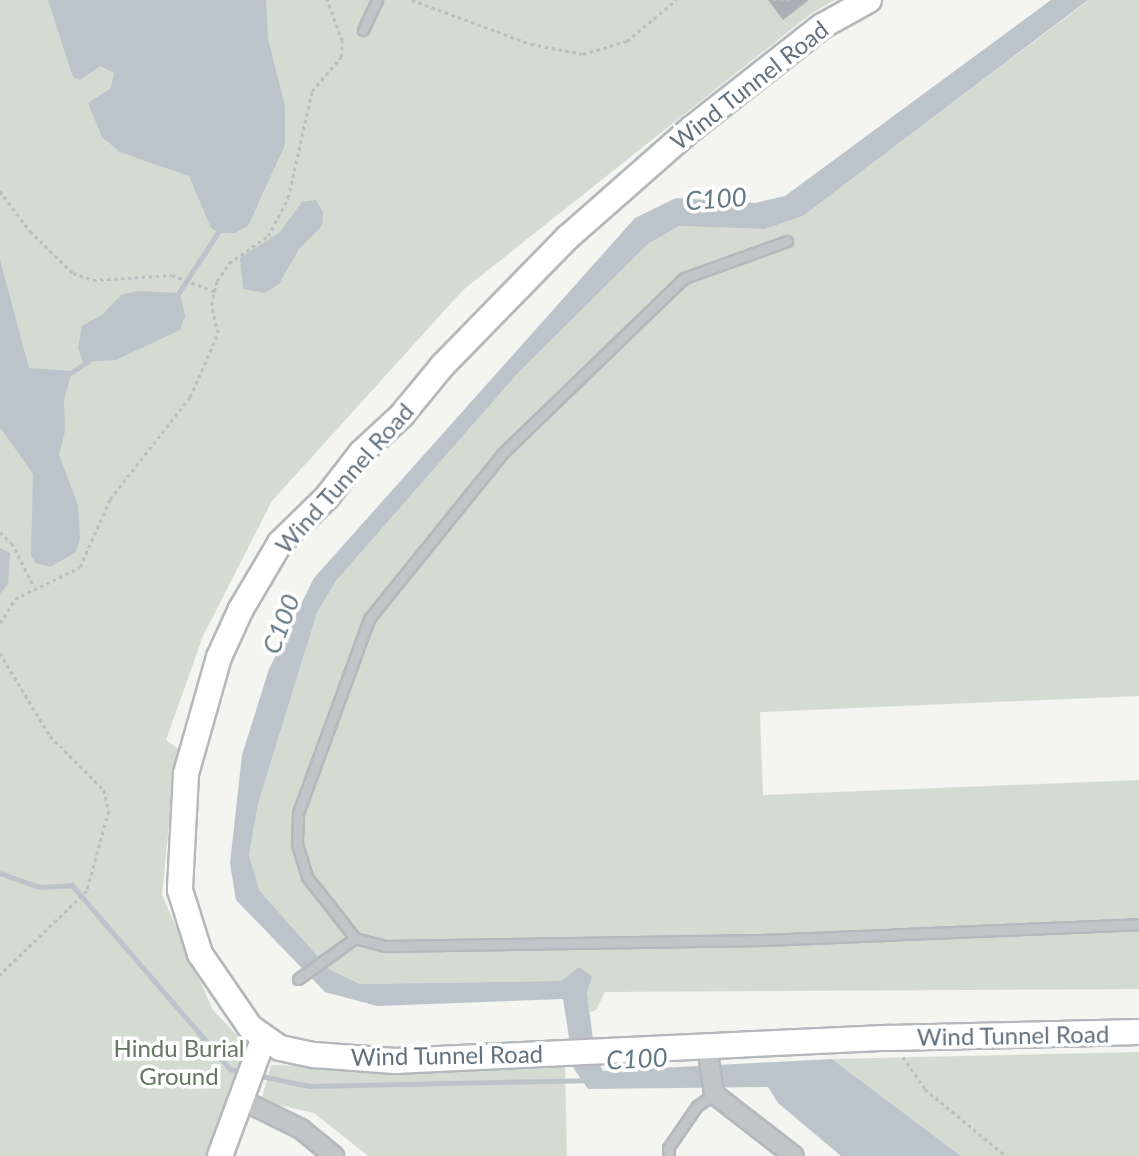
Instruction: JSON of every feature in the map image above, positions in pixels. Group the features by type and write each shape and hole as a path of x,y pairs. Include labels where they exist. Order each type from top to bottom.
{"street":[{"name":"Wind Tunnel Road","path":"869,0 822,26 691,129 568,237 280,543 241,609 219,657 186,774 180,890 200,954 221,989 263,1040 305,1054 395,1061 603,1051 710,1054 890,1038 1139,1032"},
{"path":"220,1156 263,1040"},
{"path":"710,1054 714,1092 794,1156"},
{"path":"248,1083 334,1156"}],"lane":[{"path":"363,30 377,0"},
{"path":"787,241 684,278 502,454 369,619 298,813 298,844 307,877 355,938 384,946 763,940 1139,924"},
{"path":"298,979 355,938"},
{"path":"668,1156 668,1148 697,1106 714,1092"}],"path":[{"path":"0,623 16,600 34,587 80,566 110,499 190,397 218,333 211,305 215,291 229,263 268,236 288,198 312,91 341,57 342,41 327,0"},
{"path":"412,0 531,44 583,54 627,41 677,0"},
{"path":"773,0 791,0"},
{"path":"0,191 30,231 73,273 93,280 172,275 215,291"},
{"path":"0,532 12,543 34,587"},
{"path":"0,653 50,736 109,798 107,822 87,891 0,975"},
{"path":"890,1038 925,1089 1006,1156"}],"green space":[{"path":"0,0 835,0 812,13 463,290 272,501 203,636 166,740 184,753 173,786 162,895 213,1010 249,1048 206,1156 0,1156"},
{"path":"1089,0 1139,0 1139,696 760,712 763,795 1139,780 1139,989 605,992 596,1010 590,1012 587,992 561,981 360,984 329,969 258,889 249,855 258,804 317,613 336,581 518,373 648,244 679,226 765,229 803,216"},
{"path":"1139,1052 1139,1156 961,1156 832,1059"},
{"name":"Hindu Burial Ground","path":"565,1063 567,1156 368,1156 314,1113 261,1101 271,1065 481,1070"}],"shaded area":[{"path":"48,0 266,0 268,39 285,106 285,145 248,226 235,233 218,233 211,228 189,176 120,152 102,137 88,103 111,88 114,73 100,66 80,80 73,77"},
{"path":"1051,0 1088,0 803,216 765,229 679,226 648,244 518,373 336,581 317,613 258,804 249,855 259,890 329,969 360,984 561,981 579,967 592,977 587,992 595,1056 603,1071 832,1059 961,1156 841,1156 778,1103 768,1087 588,1089 574,1069 563,999 377,1006 325,992 236,900 230,863 242,755 269,669 314,578 635,218 676,198 755,203 785,196"},
{"path":"316,200 323,212 322,226 299,249 279,284 265,293 243,289 240,258 280,232 302,202"},
{"path":"0,260 29,368 72,371 64,400 65,431 59,455 78,505 80,538 76,552 50,567 36,563 31,556 33,474 0,427"},
{"path":"137,291 180,293 185,316 180,330 116,360 83,362 78,348 82,326 102,315 121,295"},
{"path":"0,548 10,553 8,584 0,594"}],"building":[{"path":"768,0 809,0 783,20"}],"waterway":[{"path":"176,297 221,228"},
{"path":"69,374 88,361"},
{"path":"0,873 39,887 72,885 230,1069 241,1071"},
{"path":"257,1075 309,1086 586,1080"}],"water label":[{"name":"C100","path":"716,199"},
{"name":"C100","path":"281,624"},
{"name":"C100","path":"637,1059"}]}
